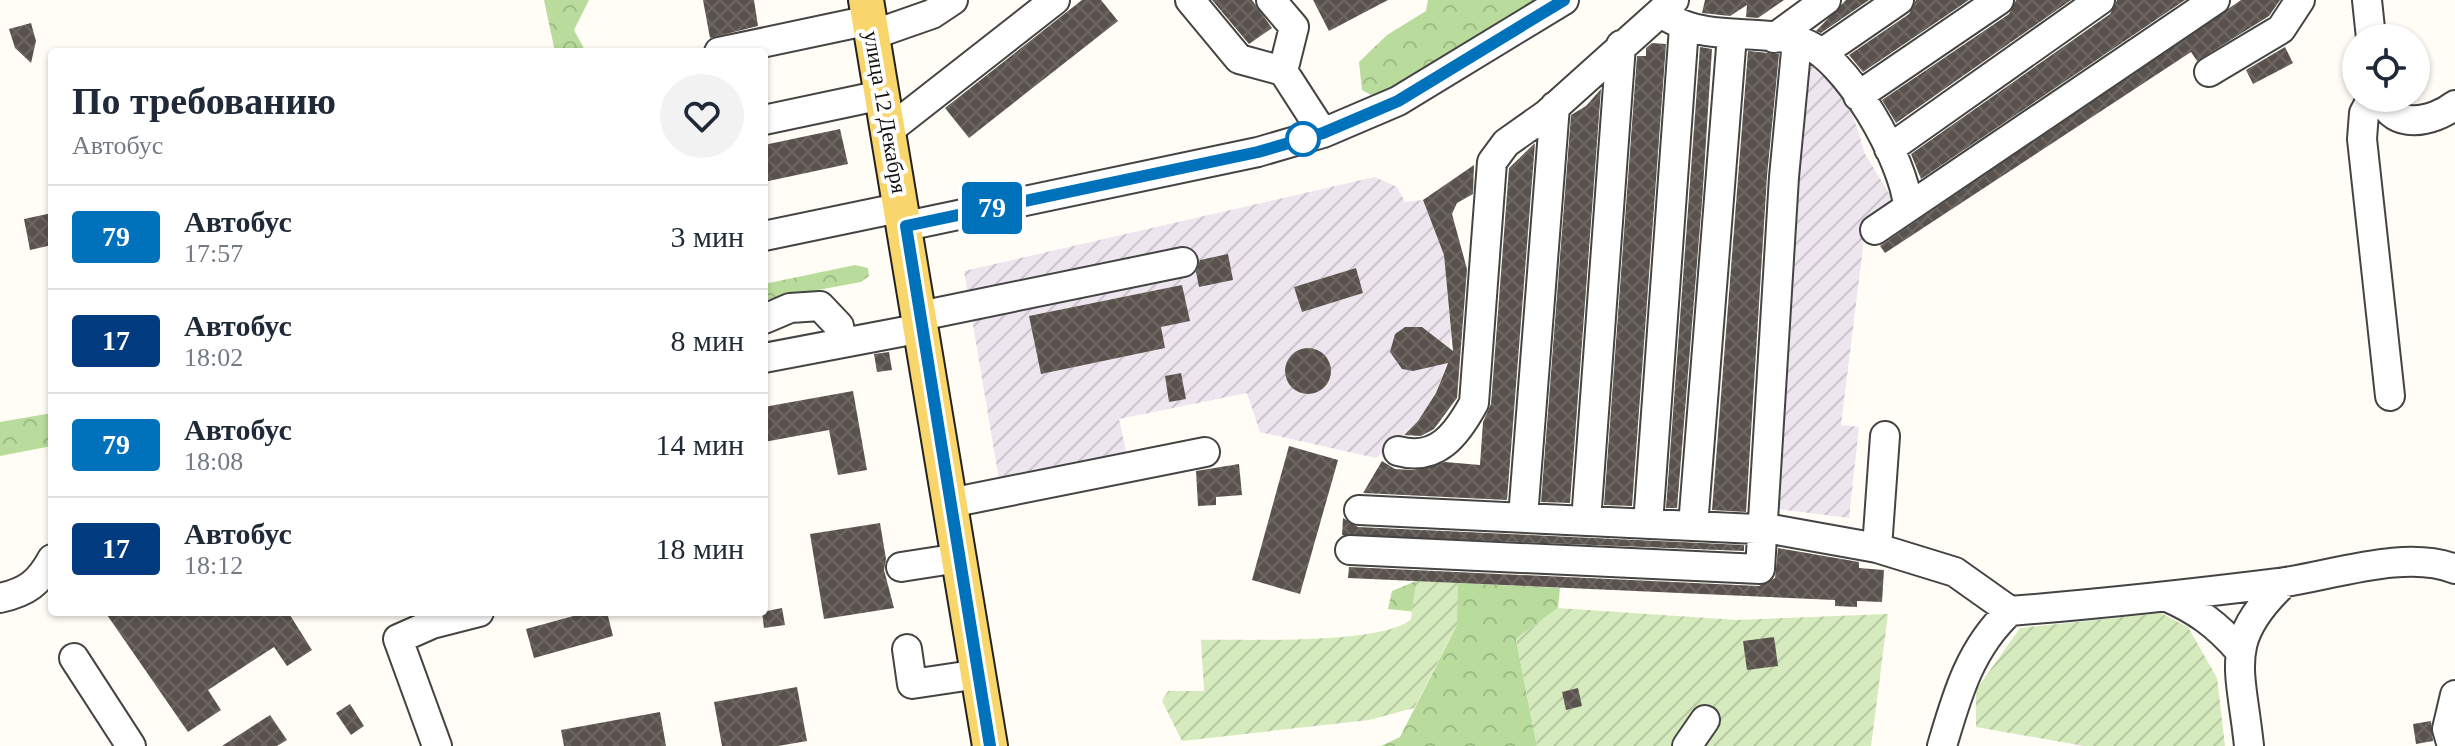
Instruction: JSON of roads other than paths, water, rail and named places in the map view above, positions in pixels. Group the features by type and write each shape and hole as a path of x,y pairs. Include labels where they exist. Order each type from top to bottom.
{"main road":[{"name":"улица 12 Декабря","path":"869,18 990,746"}],"street":[{"path":"737,48 869,18 932,14 953,0"},
{"path":"889,130 1055,0"},
{"path":"1190,0 1239,59 1283,71 1323,133"},
{"path":"1272,0 1294,27 1283,71"},
{"path":"768,235 904,216 1258,152 1323,133 1398,101 1564,0"},
{"path":"1350,550 1760,569 1784,177 1798,44 1826,0"},
{"path":"1398,451 1410,455 1437,449 1457,433 1474,403 1492,162 1506,143 1555,106 1621,45 1660,3 1684,27 1798,44 1899,0"},
{"path":"1858,96 1999,0"},
{"path":"1889,149 2100,0"},
{"path":"2209,72 2281,29 2300,0"},
{"path":"2367,0 2370,24"},
{"path":"1875,230 2208,2"},
{"path":"1648,524 1684,27"},
{"path":"1693,526 1732,35"},
{"path":"1798,44 1858,96 1889,149 1907,189 1908,207"},
{"path":"1586,521 1621,45"},
{"path":"768,119 882,95"},
{"path":"2389,112 2396,118 2418,121 2443,114 2455,105"},
{"path":"1523,517 1555,106"},
{"path":"2365,112 2362,139 2390,396"},
{"path":"768,357 842,343 1183,262"},
{"path":"768,317 790,308 820,306 839,326 842,343"},
{"path":"1877,548 1885,436"},
{"path":"950,503 1205,452"},
{"path":"1359,510 1762,530 1877,548 1955,572 2010,611 2167,597 2407,562 2439,563 2455,569"},
{"path":"901,567 959,558"},
{"path":"0,598 23,593 41,579 48,566"},
{"path":"2249,746 2239,650 2246,625 2260,605 2285,582"},
{"path":"2167,597 2194,609 2218,626 2239,650"},
{"path":"1942,746 1961,683 1978,647 2010,611"},
{"path":"437,746 398,639 432,624 463,616"},
{"path":"907,649 912,684 979,674"},
{"path":"74,658 131,746"},
{"path":"2452,746 2447,729 2455,695"},
{"path":"1687,746 1705,720"}]}
